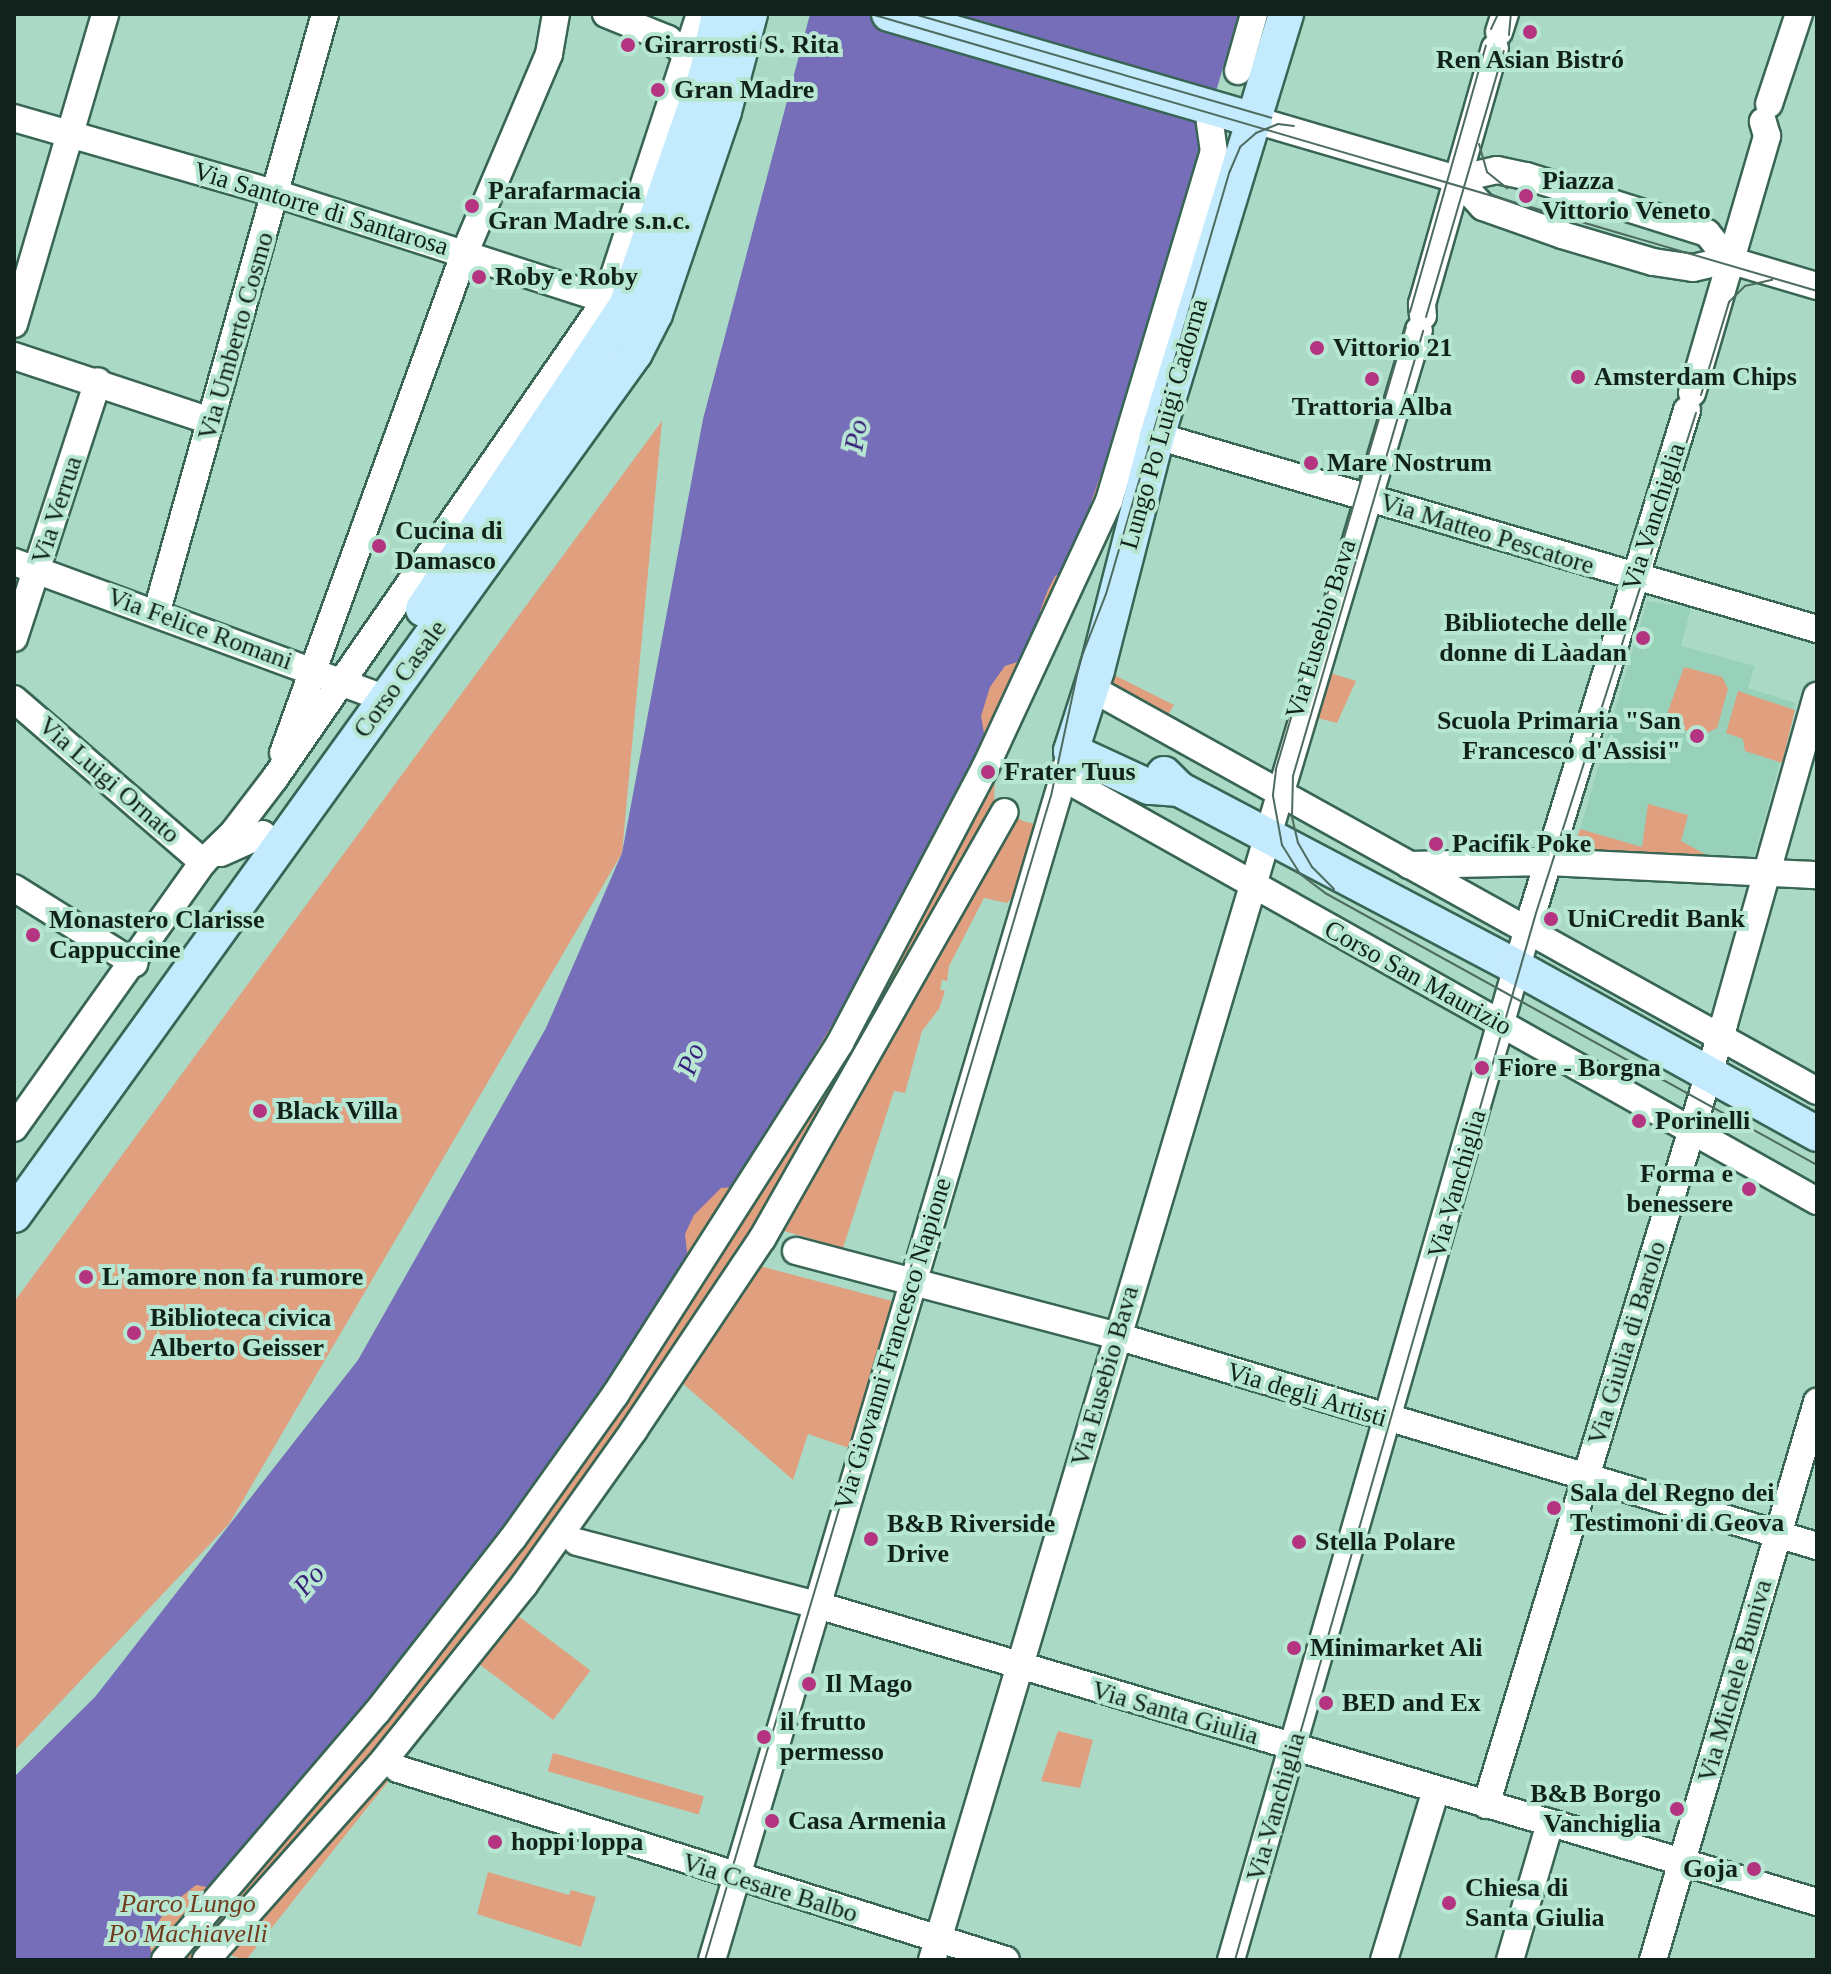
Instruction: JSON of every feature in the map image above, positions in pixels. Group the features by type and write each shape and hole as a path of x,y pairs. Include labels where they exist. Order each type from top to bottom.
{"main road":[{"path":"708,114 698,63 719,14"},
{"path":"708,114 750,14"},
{"path":"889,14 1211,115 1255,120"},
{"name":"Lungo Po Luigi Cadorna","path":"1071,752 1091,688 1157,436 1286,14"},
{"name":"Corso Casale","path":"14,1215 366,690 616,303 708,114"},
{"name":"Corso Casale","path":"14,1177 366,690 635,353 655,314 708,114"},
{"name":"Corso San Maurizio","path":"1071,752 1161,771 1179,789 1518,968 1817,1134"}],"street":[{"path":"14,324 105,14"},
{"name":"Via Umberto Cosmo","path":"157,611 278,194 325,14"},
{"name":"Corso Casale","path":"275,778 310,670 465,252 549,54 556,14"},
{"name":"Corso Casale","path":"616,303 698,63 700,14"},
{"path":"1238,71 1254,14"},
{"path":"1729,260 1766,121 1799,14"},
{"path":"622,15 698,63"},
{"path":"1457,179 1498,36"},
{"path":"165,1960 368,1723 513,1538 615,1395 840,1043 986,766 1109,501 1214,152 1211,115"},
{"name":"Via Santorre di Santarosa","path":"14,118 278,194 616,303"},
{"path":"1255,120 1457,179 1497,170 1669,219 1707,233 1729,260"},
{"path":"1457,179 1483,207 1574,239 1693,268 1729,260 1817,286"},
{"name":"Via Eusebio Bava","path":"935,1950 1282,794 1457,179"},
{"name":"Via Vanchiglia","path":"1231,1960 1390,1420 1527,930 1637,578 1729,260"},
{"path":"14,356 98,381 211,421"},
{"name":"Via Verrua","path":"14,638 26,566 98,381"},
{"name":"Via Matteo Pescatore","path":"1157,436 1817,629"},
{"name":"Via Felice Romani","path":"26,566 157,611 366,690"},
{"path":"1091,688 1817,1091"},
{"name":"Corso Casale","path":"14,1128 203,862 233,833 275,778 366,690"},
{"name":"Via Giulia di Barolo","path":"1486,1805 1692,1132 1817,696"},
{"name":"Via Luigi Ornato","path":"14,699 203,862"},
{"name":"Corso San Maurizio","path":"1071,752 1253,886 1817,1201"},
{"name":"Via Giovanni Francesco Napione","path":"712,1960 738,1879 814,1604 1071,752"},
{"path":"206,1960 380,1765 524,1585 634,1430 762,1239 1005,812"},
{"path":"203,862 263,834"},
{"path":"1409,865 1548,862 1817,875"},
{"path":"14,888 134,963"},
{"name":"Via degli Artisti","path":"796,1251 912,1279 1117,1336 1817,1546"},
{"name":"Via Michele Buniva","path":"1653,1960 1817,1402"},
{"name":"Via Santa Giulia","path":"577,1542 814,1604 1294,1747 1435,1793 1550,1823 1817,1902"},
{"name":"Via Cesare Balbo","path":"398,1769 738,1879 935,1950 1006,1960"},
{"path":"1384,1960 1435,1793"},
{"path":"1510,1960 1550,1823"}],"shaded area":[{"name":"Scuola Primaria \"San Francesco d'Assisi\"","path":"1647,601 1691,608 1681,646 1755,666 1748,688 1796,703 1753,861 1573,853"}],"green space":[{"name":"Parco Lungo Po Machiavelli","path":"1203,158 1109,501 995,773 994,803 1023,821 1046,827 1032,877 1007,903 984,898 949,966 947,981 942,980 940,989 945,991 939,1009 922,1031 905,1093 894,1091 843,1248 770,1227 634,1430 206,1960 119,1960 971,699 1059,559"},
{"path":"662,421 622,853 229,1524 14,1751 14,1302"},
{"path":"1684,667 1722,677 1728,689 1717,728 1703,735 1676,728 1667,714"},
{"path":"1321,670 1356,681 1337,723 1306,715"},
{"path":"1108,672 1174,705 1162,724 1101,691"},
{"path":"1738,691 1795,710 1782,763 1745,751 1743,739 1726,733"},
{"path":"1648,804 1688,815 1681,841 1710,857 1573,853 1580,829 1642,847"},
{"path":"756,1265 892,1301 852,1449 808,1434 793,1480 680,1381"},
{"path":"513,1612 590,1670 553,1720 476,1662"},
{"path":"1058,1731 1093,1740 1080,1788 1041,1781"},
{"path":"553,1753 704,1796 699,1815 548,1771"},
{"path":"398,1769 246,1960 216,1951 378,1771"},
{"path":"488,1872 569,1895 571,1890 596,1897 581,1947 477,1914"}],"water":[{"name":"Po","path":"810,14 1239,14 1109,451 1067,571 1055,576 1047,592 1040,611 1044,622 1026,659 1005,666 990,687 981,716 985,739 839,1013 735,1187 721,1188 694,1215 685,1234 688,1260 610,1383 528,1499 367,1707 212,1888 196,1885 167,1908 148,1939 152,1955 147,1960 14,1960 14,1777 95,1697 358,1360 546,1028 622,853 703,419"}],"tram line":[{"path":"871,14 1817,291"},
{"path":"914,14 1271,118"},
{"path":"1491,29 1498,14"},
{"path":"1509,35 1511,14"},
{"path":"1410,312 1486,46"},
{"path":"1426,317 1504,51"},
{"path":"705,1960 1051,796 1080,661 1106,594 1230,171 1240,147 1256,133 1278,124 1294,126"},
{"path":"1479,144 1487,172 1507,188"},
{"path":"1701,395 1729,302 1745,286 1772,280"},
{"path":"1406,327 1276,770 1273,796 1282,845 1300,874 1325,893 1817,1165"},
{"path":"1334,889 1312,867 1298,843 1292,816 1293,776 1423,331"},
{"path":"1235,1960 1536,913 1696,413"}],"place":[{"name":"Ren Asian Bistró","path":"1530,32"},
{"name":"Girarrosti S. Rita","path":"628,45"},
{"name":"Gran Madre","path":"658,90"},
{"name":"Piazza Vittorio Veneto","path":"1526,196"},
{"name":"Parafarmacia Gran Madre s.n.c.","path":"472,206"},
{"name":"Roby e Roby","path":"479,277"},
{"name":"Vittorio 21","path":"1317,348"},
{"name":"Amsterdam Chips","path":"1578,377"},
{"name":"Trattoria Alba","path":"1372,379"},
{"name":"Mare Nostrum","path":"1311,463"},
{"name":"Cucina di Damasco","path":"379,546"},
{"name":"Biblioteche delle donne di Làadan","path":"1643,638"},
{"name":"Scuola Primaria \"San Francesco d'Assisi\"","path":"1697,736"},
{"name":"Frater Tuus","path":"988,772"},
{"name":"Pacifik Poke","path":"1436,844"},
{"name":"UniCredit Bank","path":"1551,919"},
{"name":"Monastero Clarisse Cappuccine","path":"33,935"},
{"name":"Fiore - Borgna","path":"1482,1068"},
{"name":"Black Villa","path":"260,1111"},
{"name":"Porinelli","path":"1639,1121"},
{"name":"Forma e benessere","path":"1749,1189"},
{"name":"L'amore non fa rumore","path":"86,1277"},
{"name":"Biblioteca civica Alberto Geisser","path":"134,1333"},
{"name":"Sala del Regno dei Testimoni di Geova","path":"1554,1508"},
{"name":"B&B Riverside Drive","path":"871,1539"},
{"name":"Stella Polare","path":"1299,1542"},
{"name":"Minimarket Ali","path":"1294,1648"},
{"name":"Il Mago","path":"809,1684"},
{"name":"BED and Ex","path":"1326,1703"},
{"name":"il frutto permesso","path":"764,1737"},
{"name":"B&B Borgo Vanchiglia","path":"1677,1809"},
{"name":"Casa Armenia","path":"772,1821"},
{"name":"hoppi loppa","path":"495,1842"},
{"name":"Goja","path":"1754,1869"},
{"name":"Chiesa di Santa Giulia","path":"1449,1903"}]}
